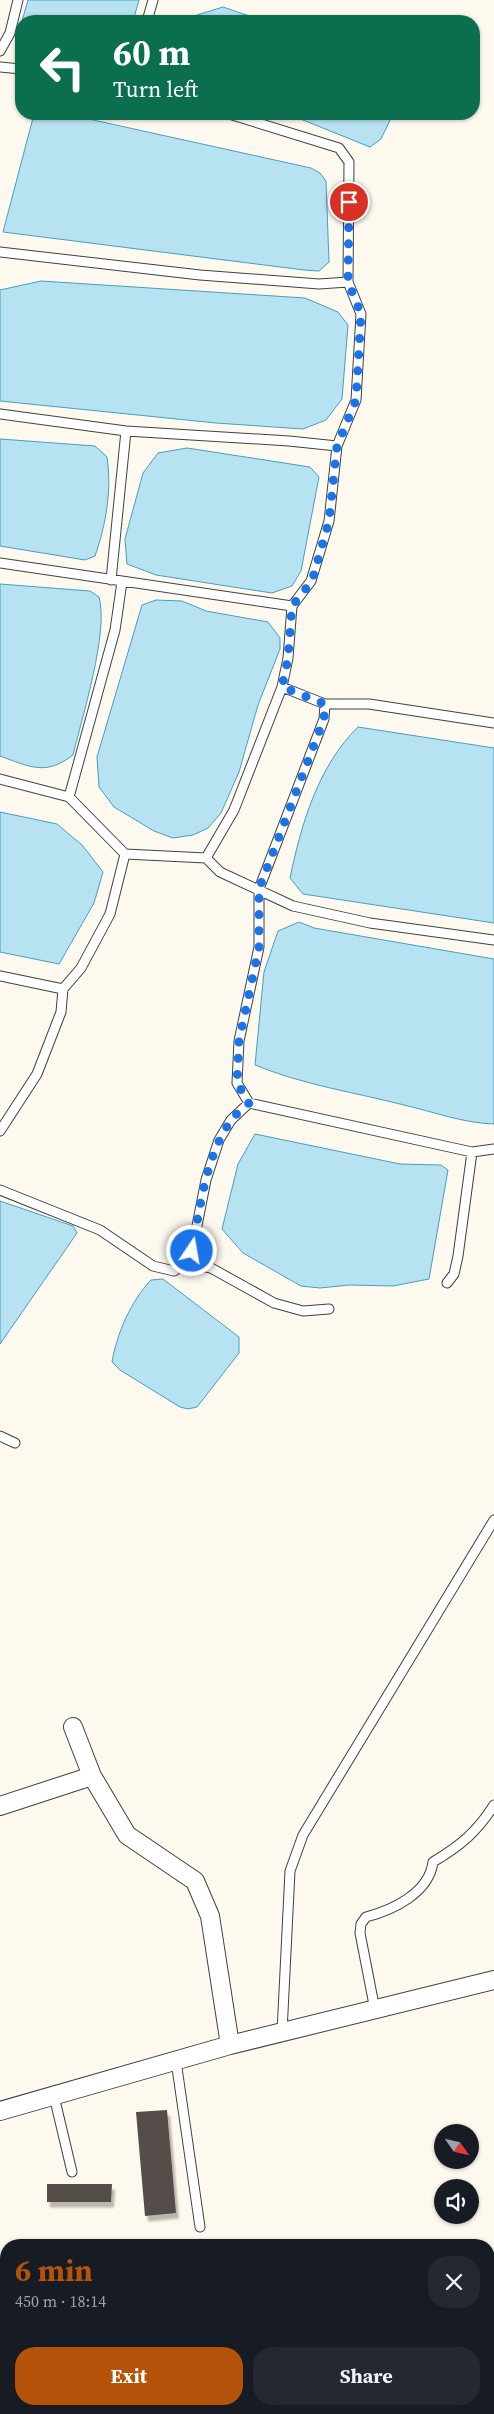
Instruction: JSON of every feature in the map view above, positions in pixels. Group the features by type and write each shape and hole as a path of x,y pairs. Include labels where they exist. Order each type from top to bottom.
{"street":[{"path":"73,1727 92,1776 127,1834 195,1881 210,1916 230,2045"},
{"path":"0,1806 92,1776"},
{"path":"0,2111 230,2045 494,1980"}],"lane":[{"path":"0,51 10,33 18,0"},
{"path":"149,15 153,0"},
{"path":"0,67 15,68"},
{"path":"206,858 234,810 282,687 288,658 292,606 312,581 329,521 337,446 356,400 361,314 348,282 349,162 339,148 248,120"},
{"path":"0,252 200,275 319,284 348,282"},
{"path":"0,414 126,431 289,441 337,446"},
{"path":"111,580 126,431"},
{"path":"0,563 292,606"},
{"path":"69,797 115,630 122,582"},
{"path":"282,687 325,704 369,704 494,723"},
{"path":"325,704 324,719 259,889 259,947 239,1041 237,1083 249,1103 472,1152 494,1149"},
{"path":"0,779 69,797 125,854 206,858 220,872 293,906 370,922 494,940"},
{"path":"0,1131 37,1074 61,1012 63,989 80,968 110,914 125,854"},
{"path":"0,976 63,989"},
{"path":"0,1190 100,1230 153,1266 174,1271 185,1263 192,1251 206,1180 219,1140 230,1120 249,1103"},
{"path":"448,1282 454,1274 458,1256 472,1152"},
{"path":"185,1263 211,1268 274,1302 303,1311 329,1309"},
{"path":"0,1436 16,1443"},
{"path":"282,2032 290,1871 303,1835 494,1520"},
{"path":"375,2010 360,1933 361,1924 366,1917 378,1914 407,1900 420,1888 432,1868 433,1862 459,1847 485,1820 494,1805"},
{"path":"176,2061 200,2228"},
{"path":"54,2096 72,2172"}],"water":[{"path":"28,0 139,0 135,15 24,15"},
{"path":"223,7 246,15 197,15"},
{"path":"32,120 93,120 311,168 320,173 326,181 329,262 319,271 304,270 3,232"},
{"path":"303,120 390,120 381,139 370,147"},
{"path":"41,281 305,298 338,312 348,325 342,399 326,420 303,429 216,423 0,401 0,290"},
{"path":"0,439 95,446 107,457 109,482 107,507 95,556 85,560 0,546"},
{"path":"187,448 310,467 319,477 301,571 292,586 272,593 156,575 127,564 125,539 143,473 158,453"},
{"path":"0,584 90,591 99,597 101,612 98,652 73,755 54,766 38,768 0,756"},
{"path":"156,600 182,601 206,611 268,622 280,638 280,649 258,705 239,772 221,813 208,828 193,835 173,838 154,831 114,807 99,787 97,757 142,605"},
{"path":"358,727 494,748 494,923 303,894 290,878 313,797 332,760"},
{"path":"0,812 57,824 82,845 103,872 94,903 59,964 0,952"},
{"path":"299,922 314,928 494,959 494,1124 460,1119 329,1088 255,1065 264,972 278,931"},
{"path":"255,1134 400,1164 441,1165 448,1170 429,1279 393,1286 349,1285 320,1288 301,1286 243,1253 222,1229 238,1164"},
{"path":"0,1201 73,1226 77,1233 0,1344"},
{"path":"163,1279 239,1337 239,1353 197,1407 188,1409 180,1407 120,1370 112,1362 121,1329 137,1298 151,1280"}],"building":[{"path":"167,2110 176,2213 145,2216 136,2112"},
{"path":"47,2184 112,2184 111,2202 47,2202"}],"route":[{"path":"192,1251 206,1180 219,1140 230,1120 249,1103 237,1083 239,1041 259,947 259,889 324,719 325,704 282,687 288,658 292,606 312,581 329,521 337,446 356,400 361,314 348,282 349,202"}]}
